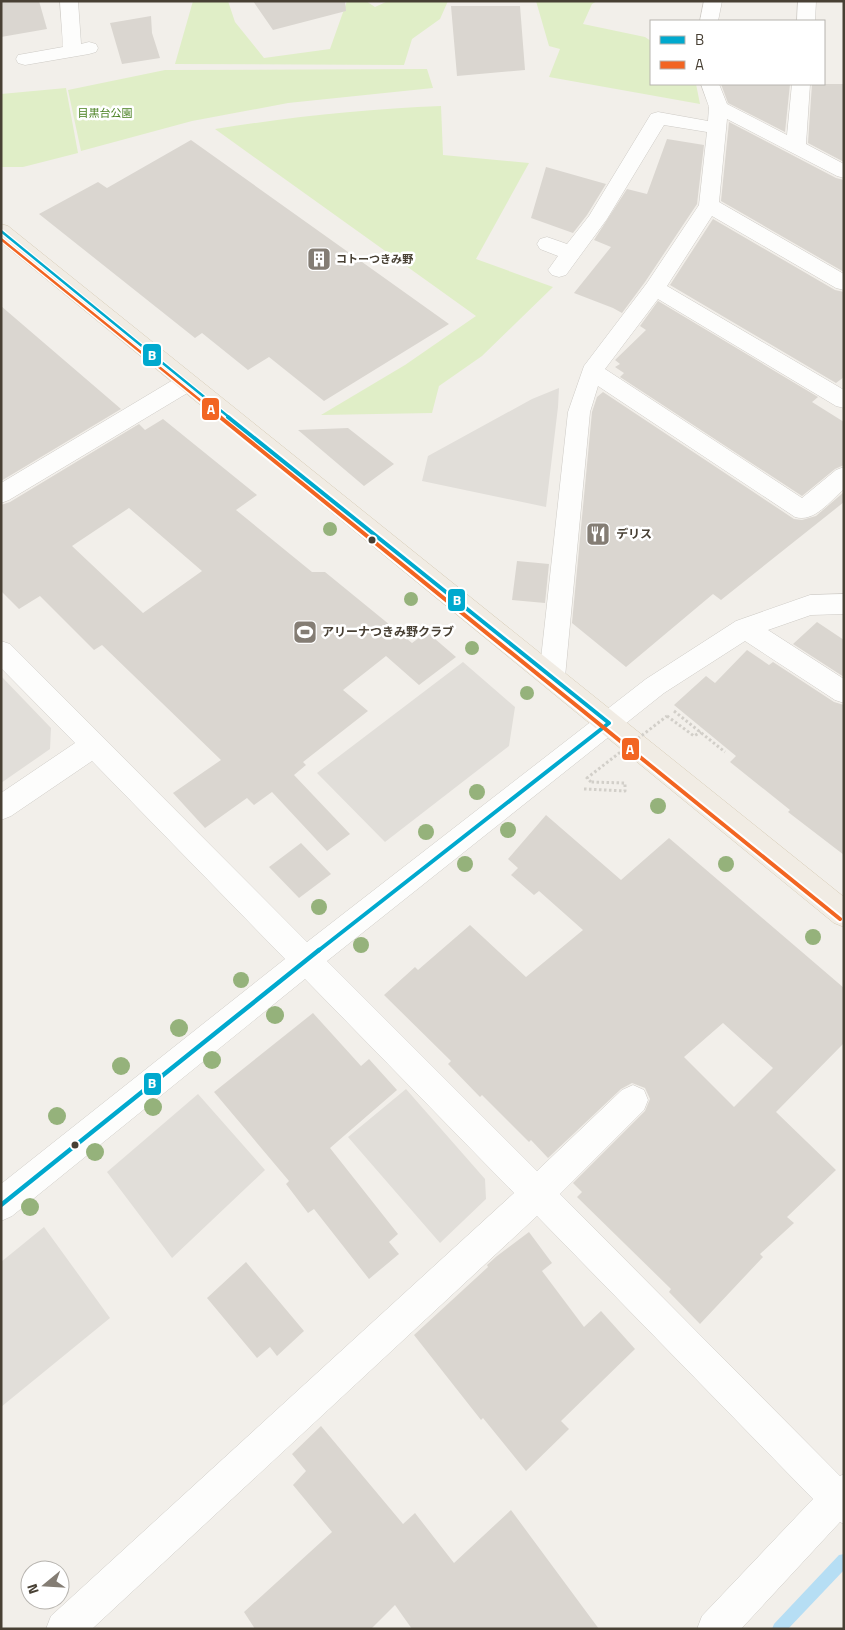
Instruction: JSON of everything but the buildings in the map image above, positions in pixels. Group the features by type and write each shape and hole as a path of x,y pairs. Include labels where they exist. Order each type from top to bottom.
{"main road":[{"path":"1,232 844,914"}],"street":[{"path":"25,59 80,49 69,1"},
{"path":"709,20 713,1"},
{"path":"806,20 807,1"},
{"path":"552,677 579,412 592,371 655,288 709,205 718,118 710,85"},
{"path":"796,146 801,85"},
{"path":"547,244 565,262 598,220 609,183 658,118 718,118 796,146 844,172"},
{"path":"709,205 844,283"},
{"path":"655,288 844,400"},
{"path":"592,371 803,511 844,476"},
{"path":"1,494 186,383"},
{"path":"1,1205 306,960 655,686 745,628 810,604 844,604"},
{"path":"745,628 844,693"},
{"path":"1,651 349,1002 536,1195 841,1499 714,1629"},
{"path":"1,808 94,745"},
{"path":"64,1629 536,1195 632,1100"}],"path":[{"path":"674,711 726,752"},
{"path":"584,790 625,790 625,783 591,782 587,778 667,716 694,736 701,732"}],"green space":[{"path":"193,1 228,1 235,22 264,58 330,49 347,1 366,1 375,7 388,1 448,1 440,19 412,39 404,65 175,64"},
{"path":"536,1 597,1 592,4 583,24 645,37 650,40 650,85 696,85 700,104 549,77 560,49 549,46"},
{"name":"目黒台公園","path":"427,69 433,88 288,103 192,121 81,151 68,90 165,70"},
{"path":"66,88 78,153 23,167 1,167 1,94"},
{"path":"441,106 443,155 529,163 476,259 553,287 482,356 439,386 432,413 321,415 405,365 476,316 215,129 328,114"}],"shaded area":[{"path":"559,388 546,507 422,481 428,456 532,399"},
{"path":"463,662 515,707 509,746 385,842 317,773"},
{"path":"1,676 51,728 50,749 1,783"},
{"path":"406,1089 485,1179 486,1199 440,1243 348,1137"},
{"path":"198,1094 265,1170 172,1258 107,1172"},
{"path":"44,1227 110,1318 1,1407 1,1262"}],"waterway":[{"path":"779,1629 844,1560"}],"transit line":[{"name":"B","path":"1,231 186,383 609,723"},
{"name":"A","path":"1,239 840,919"},
{"name":"B","path":"1,1205 306,960 609,723"}],"place":[{"name":"コトーつきみ野","path":"319,259"},
{"name":"デリス","path":"598,534"},
{"name":"アリーナつきみ野クラブ","path":"305,632"}]}
